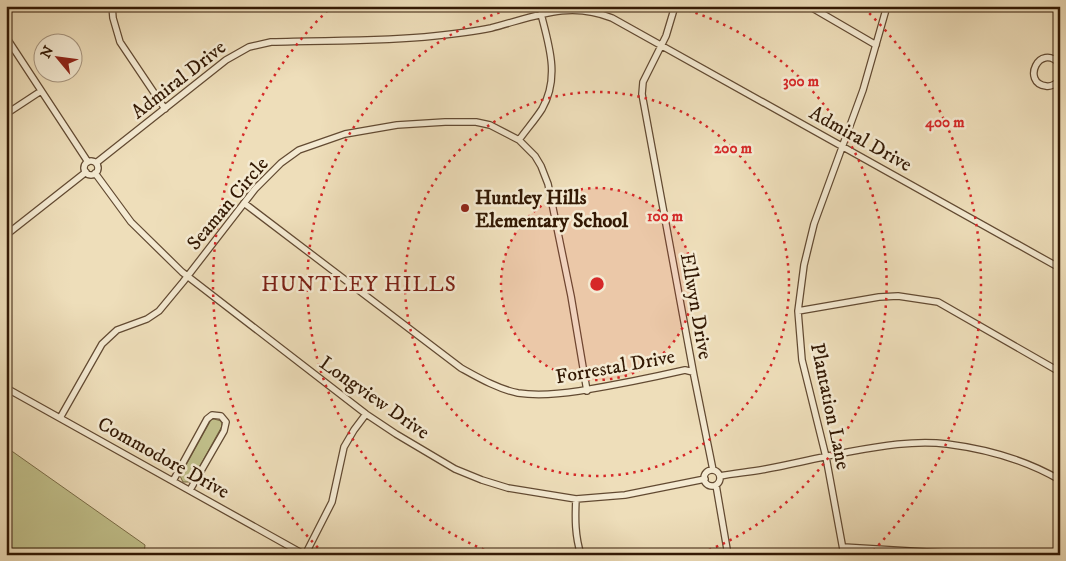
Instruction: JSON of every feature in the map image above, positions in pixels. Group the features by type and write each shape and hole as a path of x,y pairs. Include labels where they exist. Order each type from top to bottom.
{"street":[{"path":"112,6 113,18 120,42 165,110"},
{"name":"Ellwyn Drive","path":"676,6 670,26 643,82 642,94 713,470"},
{"path":"809,6 876,45"},
{"name":"Plantation Lane","path":"844,555 826,457 802,360 798,311 804,265 814,224 863,90 887,6"},
{"name":"Admiral Drive","path":"96,163 226,60 241,51 260,44 434,36 483,30 540,14 570,8 588,10 612,18 1060,268"},
{"path":"518,140 542,109 550,91 552,80 550,50 540,14"},
{"path":"6,37 88,162"},
{"path":"1059,81 1051,86 1042,85 1035,79 1034,69 1039,61 1048,58 1056,60 1060,64"},
{"path":"6,114 41,91"},
{"name":"Seaman Circle","path":"60,418 102,344 110,335 124,326 153,316 169,301 267,175 299,150 345,134 397,125 464,122 490,125 518,140 534,156 541,166 548,184 571,296 587,391"},
{"path":"88,162 96,163 97,169 95,173 89,174 86,172 84,167 88,162"},
{"path":"6,235 86,172"},
{"name":"Longview Drive","path":"95,173 131,222 188,276 366,414 427,453 455,468 482,480 508,488 576,499 625,494 704,479"},
{"name":"Forrestal Drive","path":"244,203 461,368 485,381 516,392 549,394 587,391 685,370 693,372"},
{"path":"798,311 879,297 898,296 938,302 1059,370"},
{"name":"Commodore Drive","path":"6,388 305,555"},
{"path":"305,555 332,502 344,447 366,414"},
{"path":"173,481 207,419 212,415 221,416 226,422 224,431 190,490"},
{"path":"720,476 764,470 882,447 946,444 1000,454 1044,471 1060,480"},
{"path":"713,470 718,472 720,476 720,481 716,485 708,485 704,479 706,473 713,470"},
{"path":"716,485 728,555"},
{"path":"576,499 575,525 581,555"},
{"path":"843,547 977,555"}],"shaded area":[{"path":"211,420 221,421 222,426 191,482 183,482 180,476"},
{"path":"6,447 145,545 144,555 6,555"}],"place":[{"name":"Huntley Hills Elementary School","path":"465,208"}],"district":[{"name":"HUNTLEY HILLS","path":"359,284"}]}
